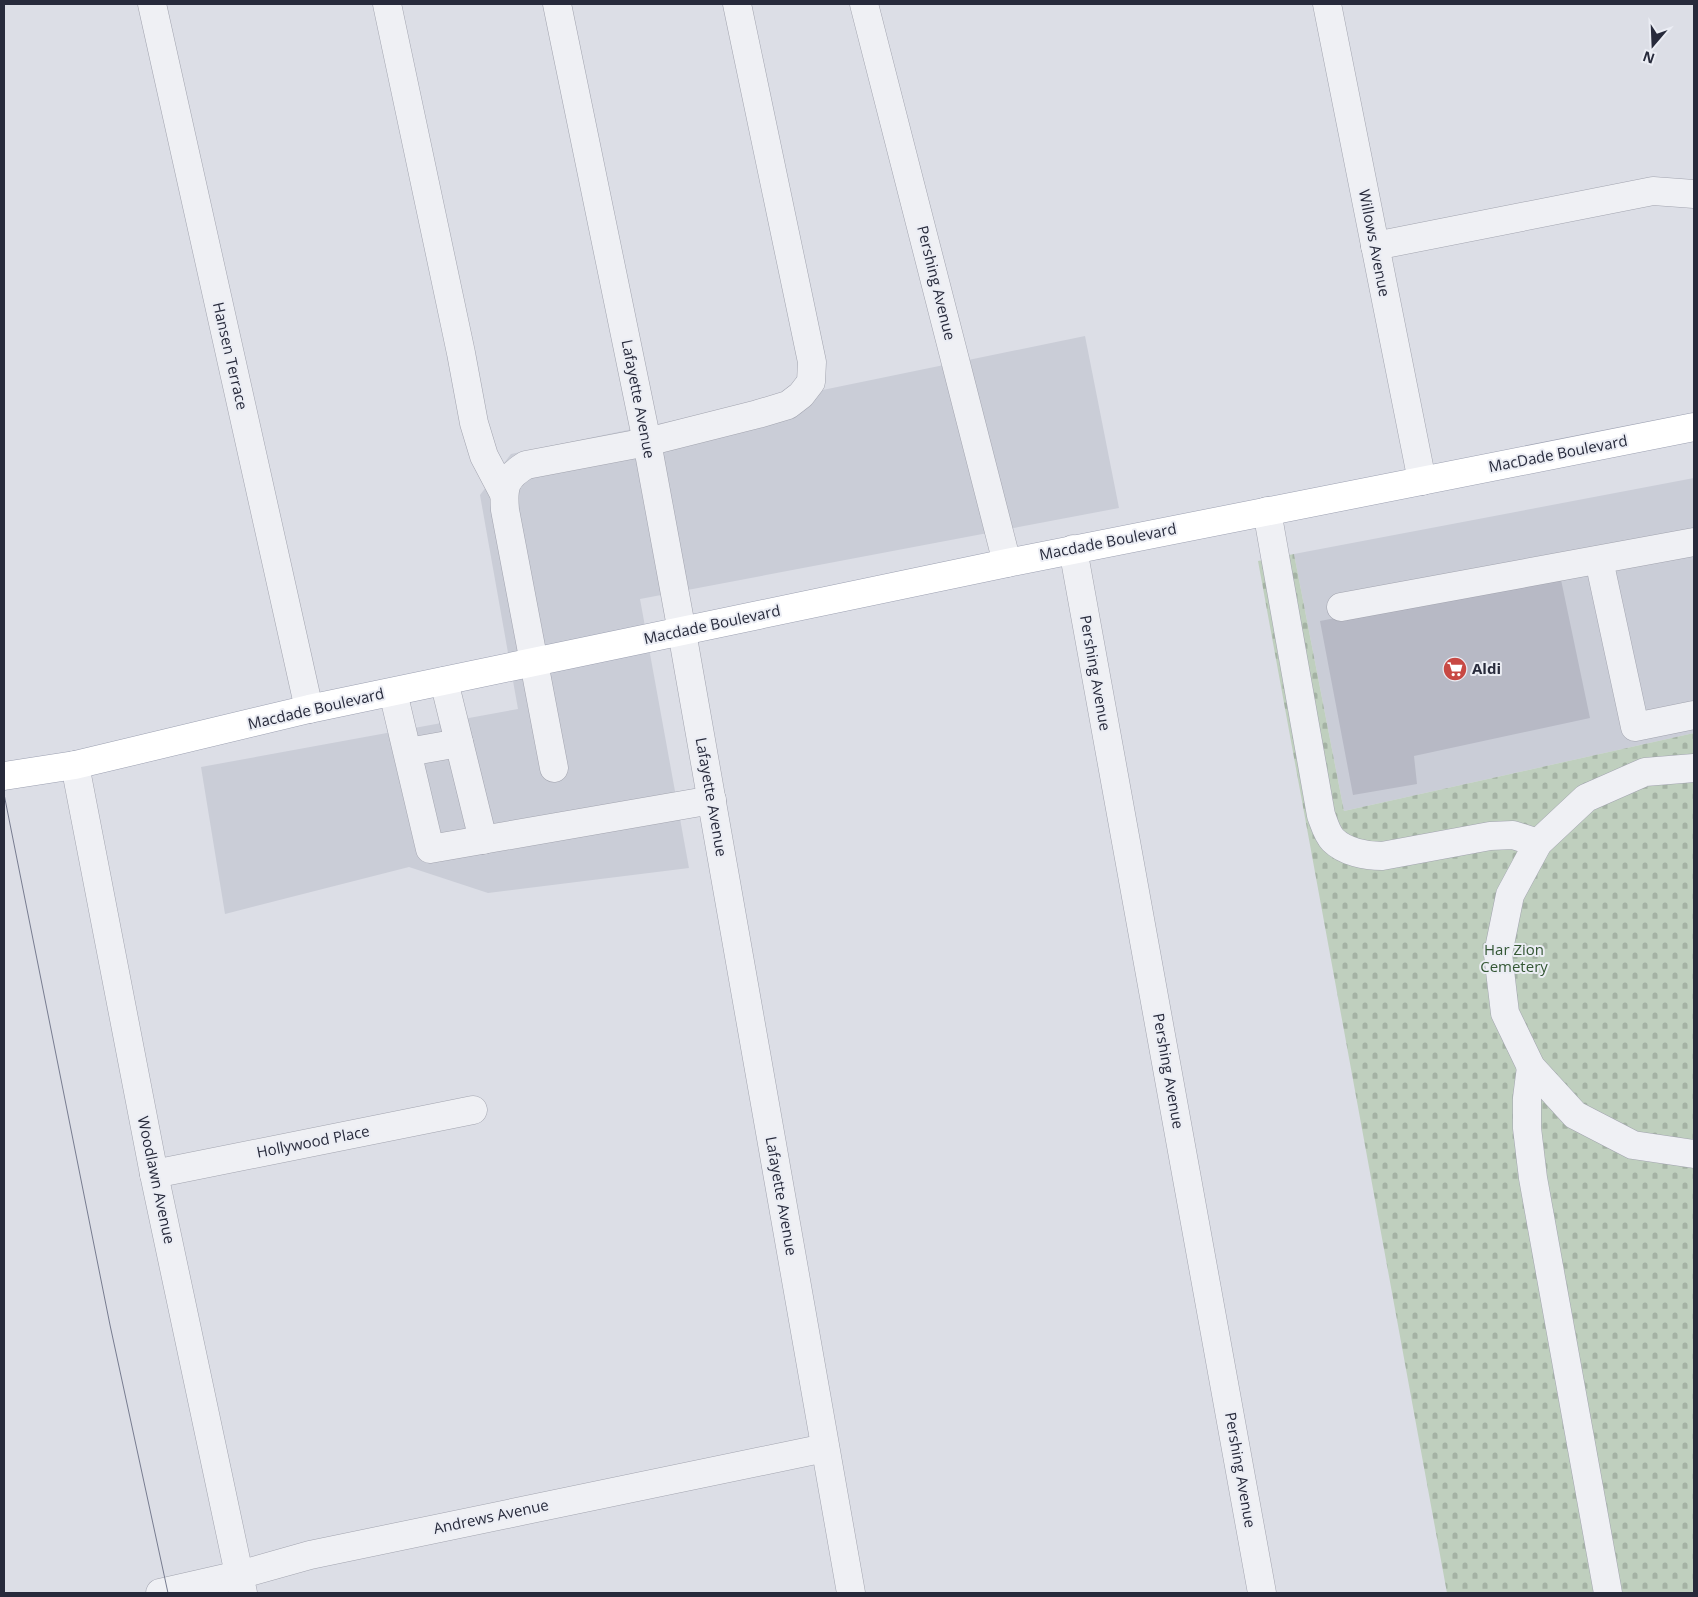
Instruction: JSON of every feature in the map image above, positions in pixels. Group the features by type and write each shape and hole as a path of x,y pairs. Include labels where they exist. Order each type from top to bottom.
{"main road":[{"name":"MacDade Boulevard","path":"1422,481 1694,427"},
{"name":"Macdade Boulevard","path":"4,776 75,765 309,709 1073,549 1422,481"}],"street":[{"name":"Hansen Terrace","path":"152,4 309,709"},
{"path":"387,4 462,353 474,423 484,456 504,492"},
{"name":"Lafayette Avenue","path":"557,4 647,442 712,800 851,1593"},
{"path":"554,768 505,510 504,492 507,482 514,473 526,465 647,442 788,406 801,395 811,382 812,362 737,4"},
{"name":"Pershing Avenue","path":"864,4 1007,563"},
{"name":"Willows Avenue","path":"1327,4 1422,481"},
{"path":"1375,246 1653,191 1694,194"},
{"path":"1268,511 1321,815 1326,830 1333,840 1346,848 1369,856 1382,856 1490,836 1513,835 1538,843"},
{"path":"1341,607 1694,542"},
{"name":"Pershing Avenue","path":"1073,549 1262,1593"},
{"path":"1599,560 1635,727 1694,715"},
{"path":"444,681 483,840"},
{"path":"394,692 430,849 712,800"},
{"path":"408,752 459,742"},
{"name":"Woodlawn Avenue","path":"75,765 154,1174 241,1584"},
{"path":"1694,768 1645,772 1586,798 1538,843 1510,895 1498,954 1506,1013 1531,1067 1575,1115 1633,1145 1694,1154"},
{"path":"1531,1067 1527,1098 1527,1128 1533,1178 1608,1593"},
{"name":"Hollywood Place","path":"154,1174 472,1110"},
{"name":"Andrews Avenue","path":"160,1593 241,1584 310,1555 825,1448"}],"shaded area":[{"path":"1085,336 1119,508 640,599 689,868 488,893 409,867 225,914 201,767 518,709 480,495 511,454"},
{"path":"1694,478 1694,733 1344,811 1294,554"}],"green space":[{"name":"Har Zion Cemetery","path":"1294,554 1344,811 1694,733 1694,1593 1447,1593 1258,561"}],"building":[{"name":"Aldi","path":"1560,575 1590,718 1414,756 1417,784 1353,795 1320,621"}],"tram line":[{"path":"4,794 110,1325 168,1593"}],"place":[{"name":"Aldi","path":"1455,669"}]}
